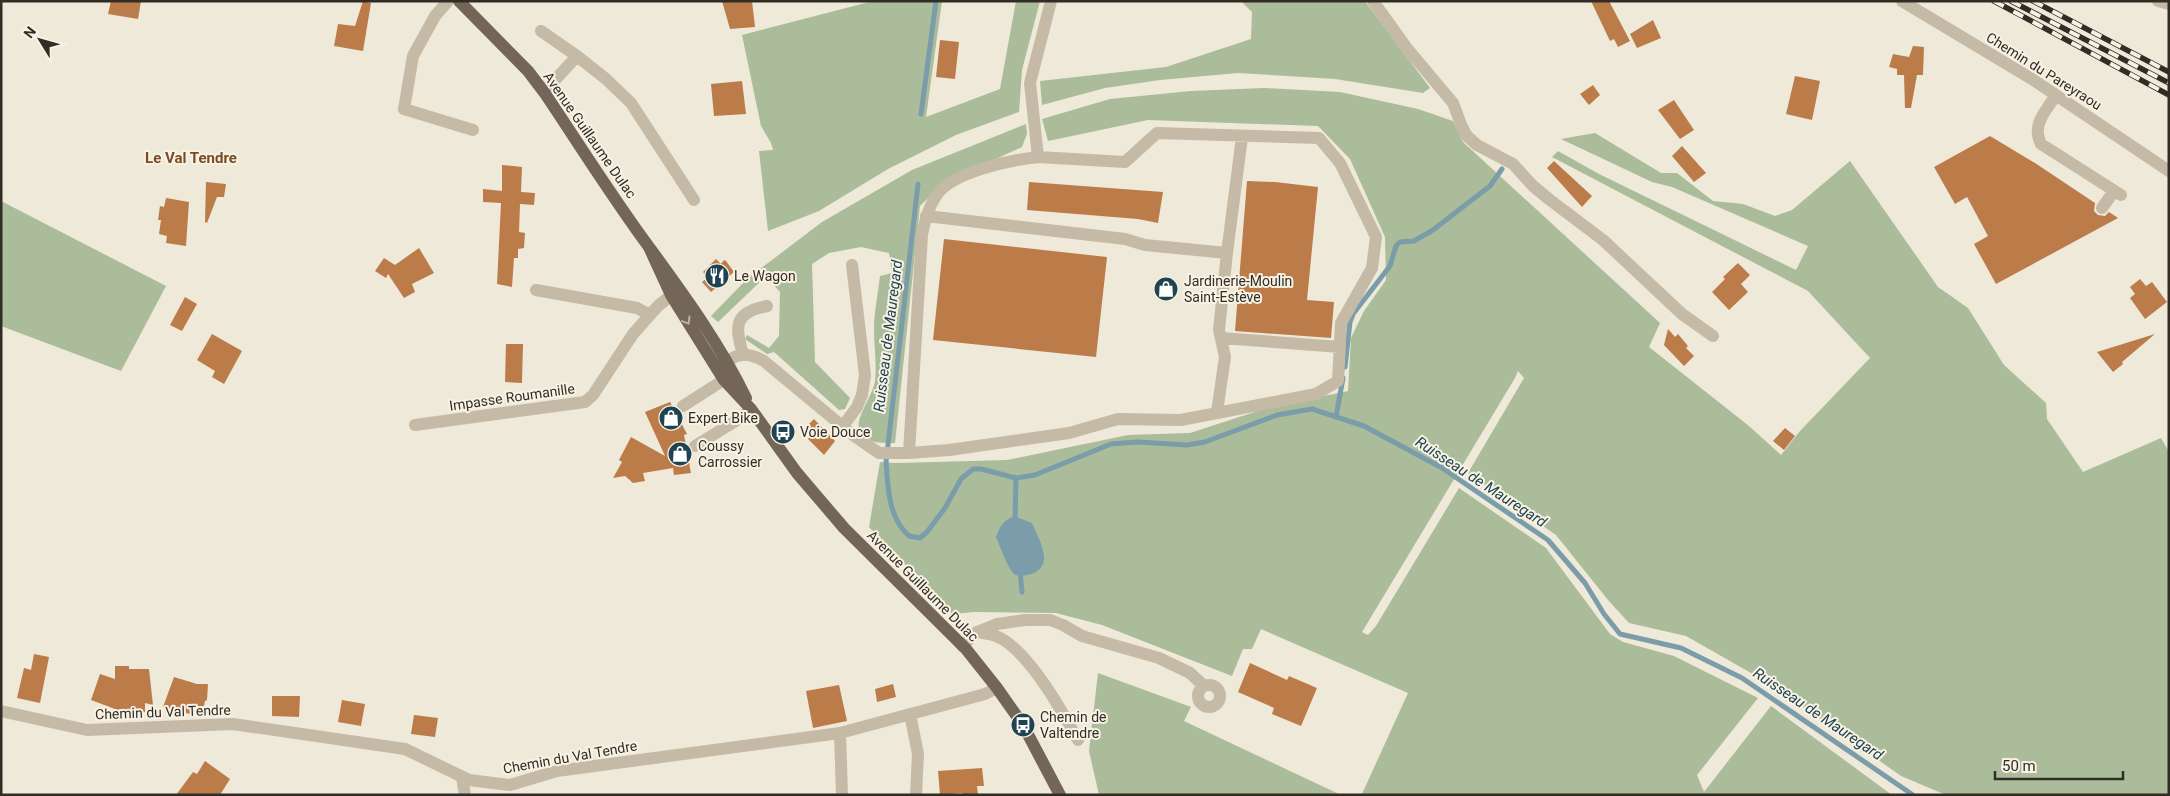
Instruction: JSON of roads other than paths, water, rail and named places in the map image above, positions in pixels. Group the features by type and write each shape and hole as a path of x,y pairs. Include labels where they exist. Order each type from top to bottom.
{"main road":[{"name":"Avenue Guillaume Dulac","path":"459,1 528,71 544,92 649,247 729,377 797,473 844,528 962,646 997,688 1038,751 1060,795"},
{"name":"Avenue Guillaume Dulac","path":"675,292 726,362 729,377"}],"street":[{"path":"448,1 435,16 413,56 404,109 473,130"},
{"path":"1038,156 1030,83 1051,1"},
{"path":"1373,1 1406,47 1453,103 1467,136 1477,145 1513,164 1533,186 1603,240 1682,314 1713,336"},
{"name":"Chemin du Pareyraou","path":"1902,1 2056,95 2169,170"},
{"path":"2158,1 2169,4"},
{"path":"541,31 606,79 631,103 694,200"},
{"path":"544,92 577,56"},
{"path":"2056,95 2039,121 2036,128 2037,136 2041,144 2118,193 2102,208"},
{"path":"726,362 734,356 743,354 753,355 764,361 879,453 895,454 909,453 949,450 1069,433 1118,419 1180,420 1316,394 1338,381 1341,323 1372,268 1376,237 1340,163 1319,138 1157,133 1125,162 1038,156 997,163 954,181 936,195 926,216 922,235 909,453"},
{"path":"1216,412 1225,357 1219,330 1242,137"},
{"path":"926,216 1125,240 1145,245 1227,253"},
{"path":"843,426 857,408 862,395 865,375 852,265"},
{"path":"536,290 637,308 650,315"},
{"name":"Impasse Roumanille","path":"415,425 585,402 593,395 633,334 675,292"},
{"path":"743,354 736,329 739,319 754,309 768,306"},
{"path":"1221,338 1340,348"},
{"path":"682,406 729,377"},
{"path":"695,446 739,419 751,409"},
{"path":"962,646 977,632 997,624 1025,620 1050,620 1064,625 1082,636 1159,658 1190,673 1204,686"},
{"path":"977,632 996,636 1021,654 1061,709 1078,740"},
{"name":"Chemin du Val Tendre","path":"1,711 87,730 233,724 405,749 476,782 510,785 557,771 840,733 985,694 997,688"},
{"path":"910,714 918,754 916,795"},
{"path":"840,733 842,795"},
{"path":"462,777 465,795"}],"water":[{"path":"1014,516 1032,523 1044,553 1042,566 1037,571 1028,575 1018,576 1013,573 996,537 1002,524"}],"waterway":[{"name":"Ruisseau de Mauregard","path":"921,114 936,1"},
{"path":"1345,367 1350,322 1353,314 1390,266 1396,246 1400,242 1414,241 1433,230 1490,186 1502,169"},
{"name":"Ruisseau de Mauregard","path":"918,184 886,462 890,502 897,520 909,536 920,538 927,532 945,508 961,479 973,469 981,469 1016,478 1035,475 1111,444 1138,442 1187,445 1205,442 1277,415 1312,409 1364,426 1442,468 1548,540 1585,583 1604,614 1620,634 1681,648 1742,678 1913,795"},
{"path":"1336,417 1343,378"},
{"path":"1015,522 1016,478"},
{"path":"1020,571 1022,592"}],"railway":[{"path":"1994,1 2169,95"},
{"path":"2011,1 2169,83"},
{"path":"2033,1 2169,72"}],"place":[{"name":"Le Wagon","path":"717,276"},
{"name":"Jardinerie-Moulin Saint-Estève","path":"1166,289"},
{"name":"Expert Bike","path":"671,418"},
{"name":"Voie Douce","path":"783,432"},
{"name":"Coussy Carrossier","path":"680,454"},
{"name":"Chemin de Valtendre","path":"1023,725"}],"district":[{"name":"Le Val Tendre","path":"191,158"}]}
